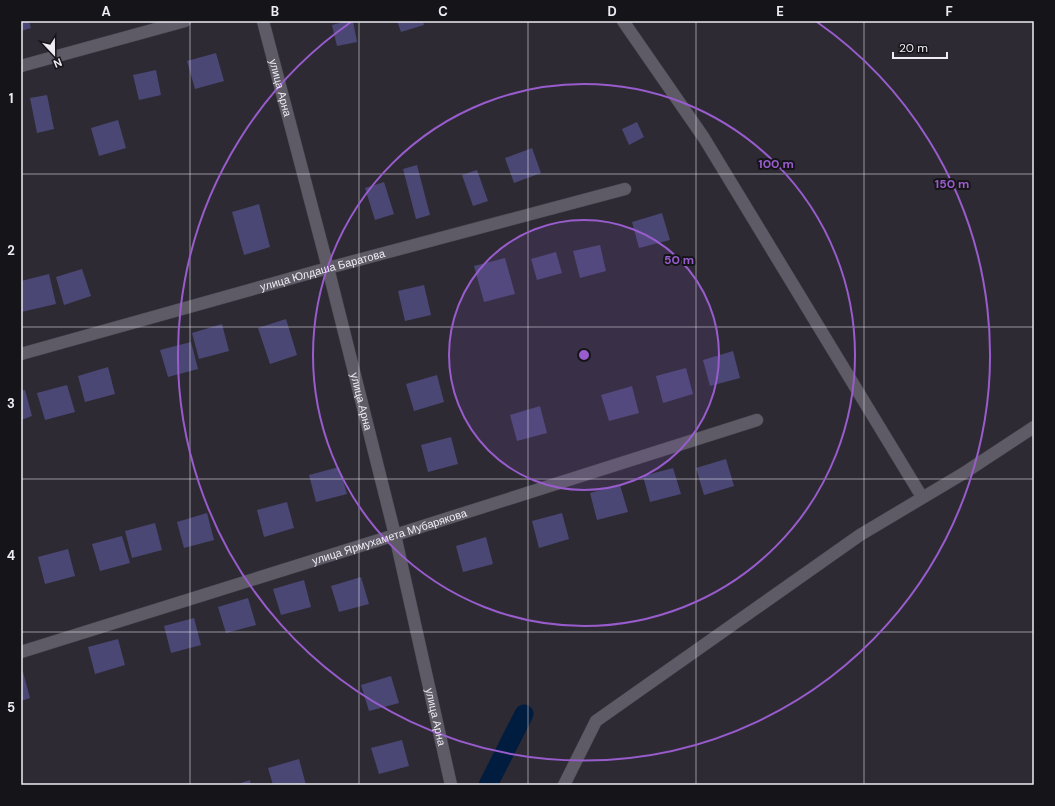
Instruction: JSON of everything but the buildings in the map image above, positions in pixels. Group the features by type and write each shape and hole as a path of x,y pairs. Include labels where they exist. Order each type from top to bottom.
{"street":[{"path":"21,66 185,21"},
{"name":"улица Арна","path":"263,21 328,268 395,535 451,785"},
{"path":"623,21 704,138 922,497"},
{"name":"улица Юлдаша Баратова","path":"21,354 328,268 625,189"},
{"name":"улица Ярмухамета Мубарякова","path":"21,652 757,420"},
{"path":"564,785 596,721 860,535 964,473 1034,426"}],"waterway":[{"path":"488,785 524,714"}]}
